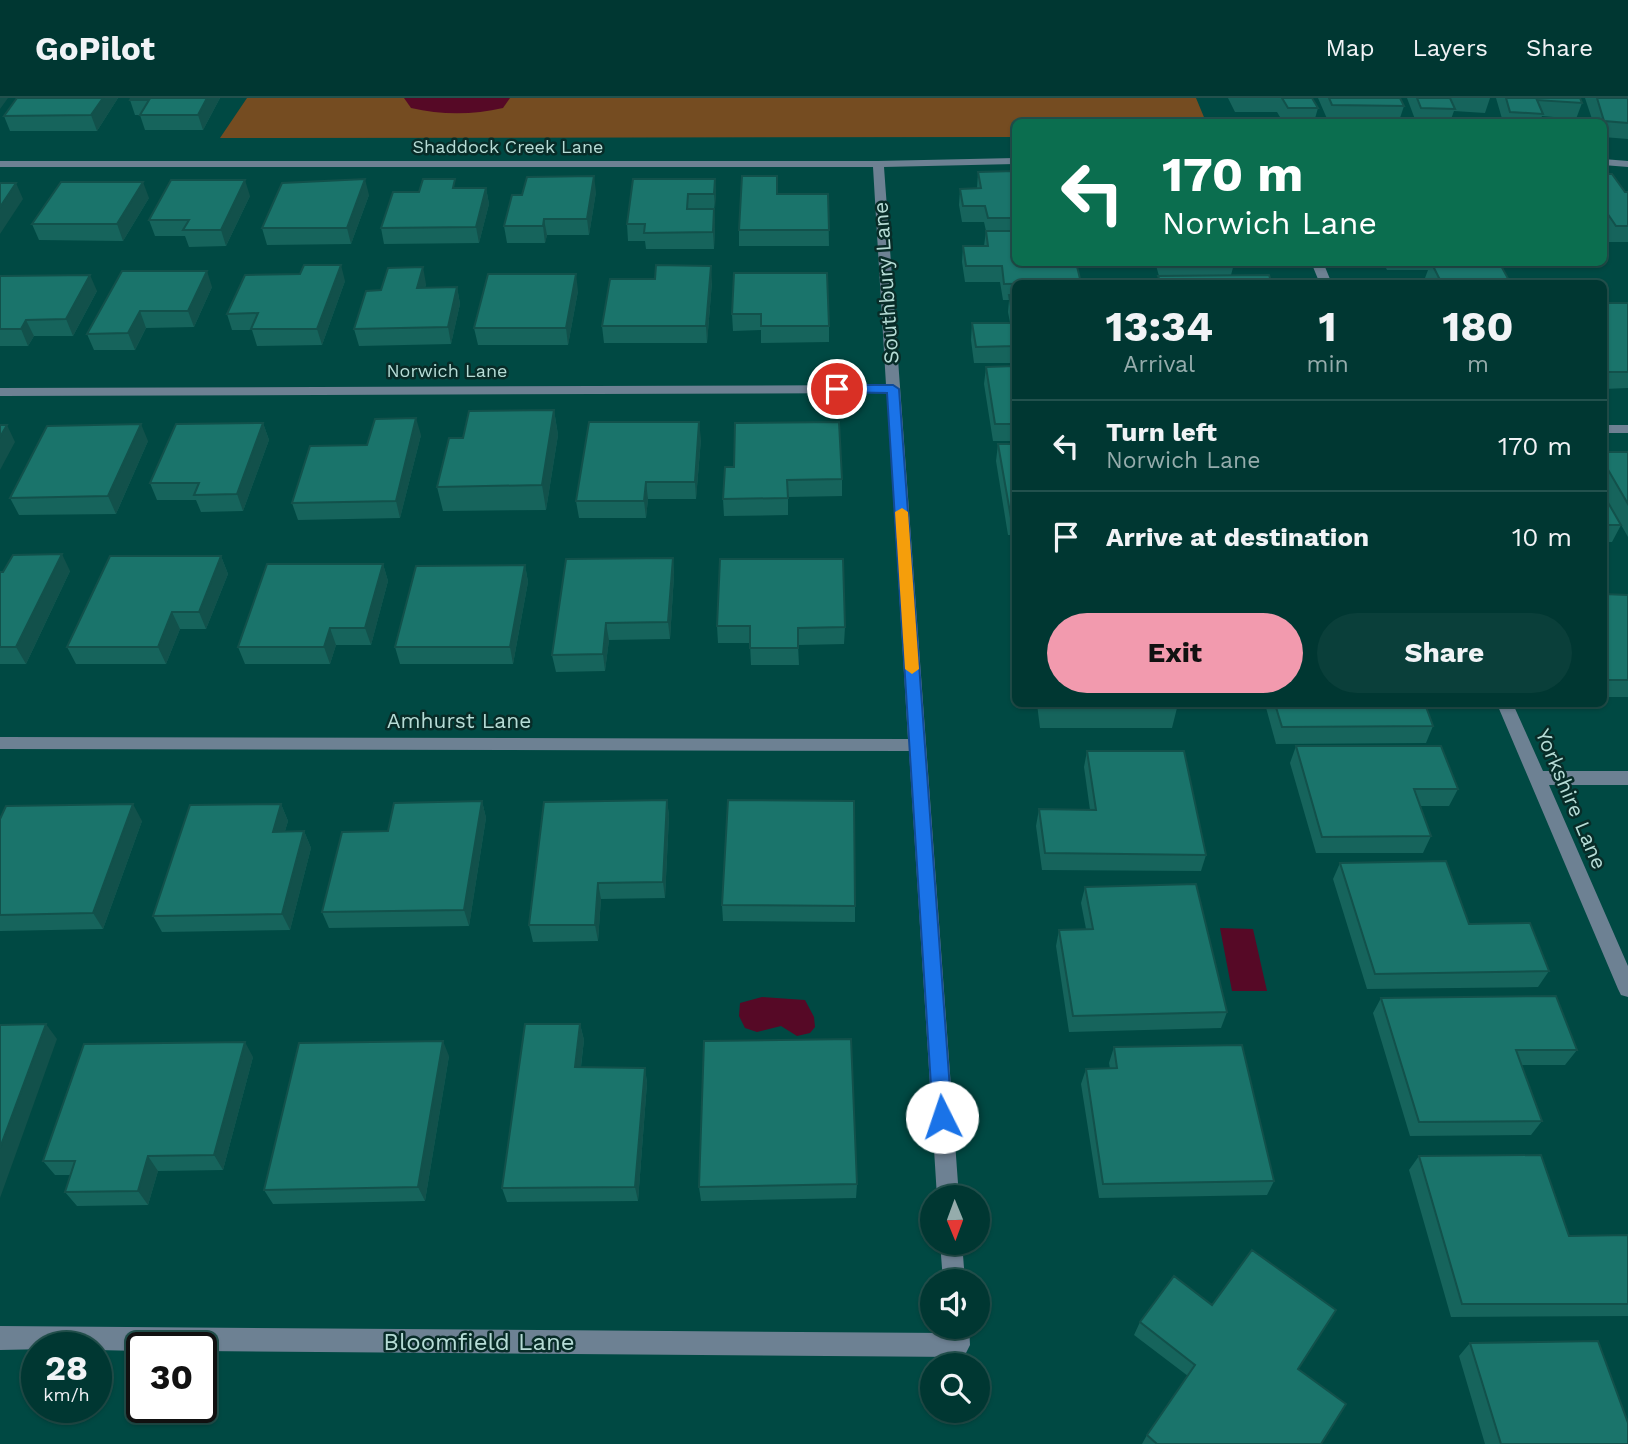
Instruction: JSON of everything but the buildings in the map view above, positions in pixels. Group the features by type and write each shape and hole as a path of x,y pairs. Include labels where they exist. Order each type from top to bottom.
{"street":[{"name":"Shaddock Creek Lane","path":"0,164 878,164 1012,161"},
{"path":"1607,162 1628,164"},
{"name":"Southbury Lane","path":"878,164 947,1185"},
{"name":"Norwich Lane","path":"0,391 893,389"},
{"path":"1607,429 1628,429"},
{"name":"Yorkshire Lane","path":"1506,707 1628,989"},
{"name":"Amhurst Lane","path":"0,743 917,745"},
{"path":"1537,778 1628,778"},
{"name":"Bloomfield Lane","path":"0,1338 920,1336"}],"shaded area":[{"path":"247,98 1196,98 1205,119 1012,119 1012,137 220,138"},
{"path":"1220,928 1253,929 1267,991 1232,991"},
{"path":"762,997 805,1000 814,1017 815,1027 810,1033 797,1036 781,1026 757,1032 745,1028 739,1016 740,1003"}],"waterway":[{"path":"427,98 487,98"}],"slow traffic":[{"path":"902,512 912,669"}],"route":[{"path":"837,389 893,389 942,1117"}]}
